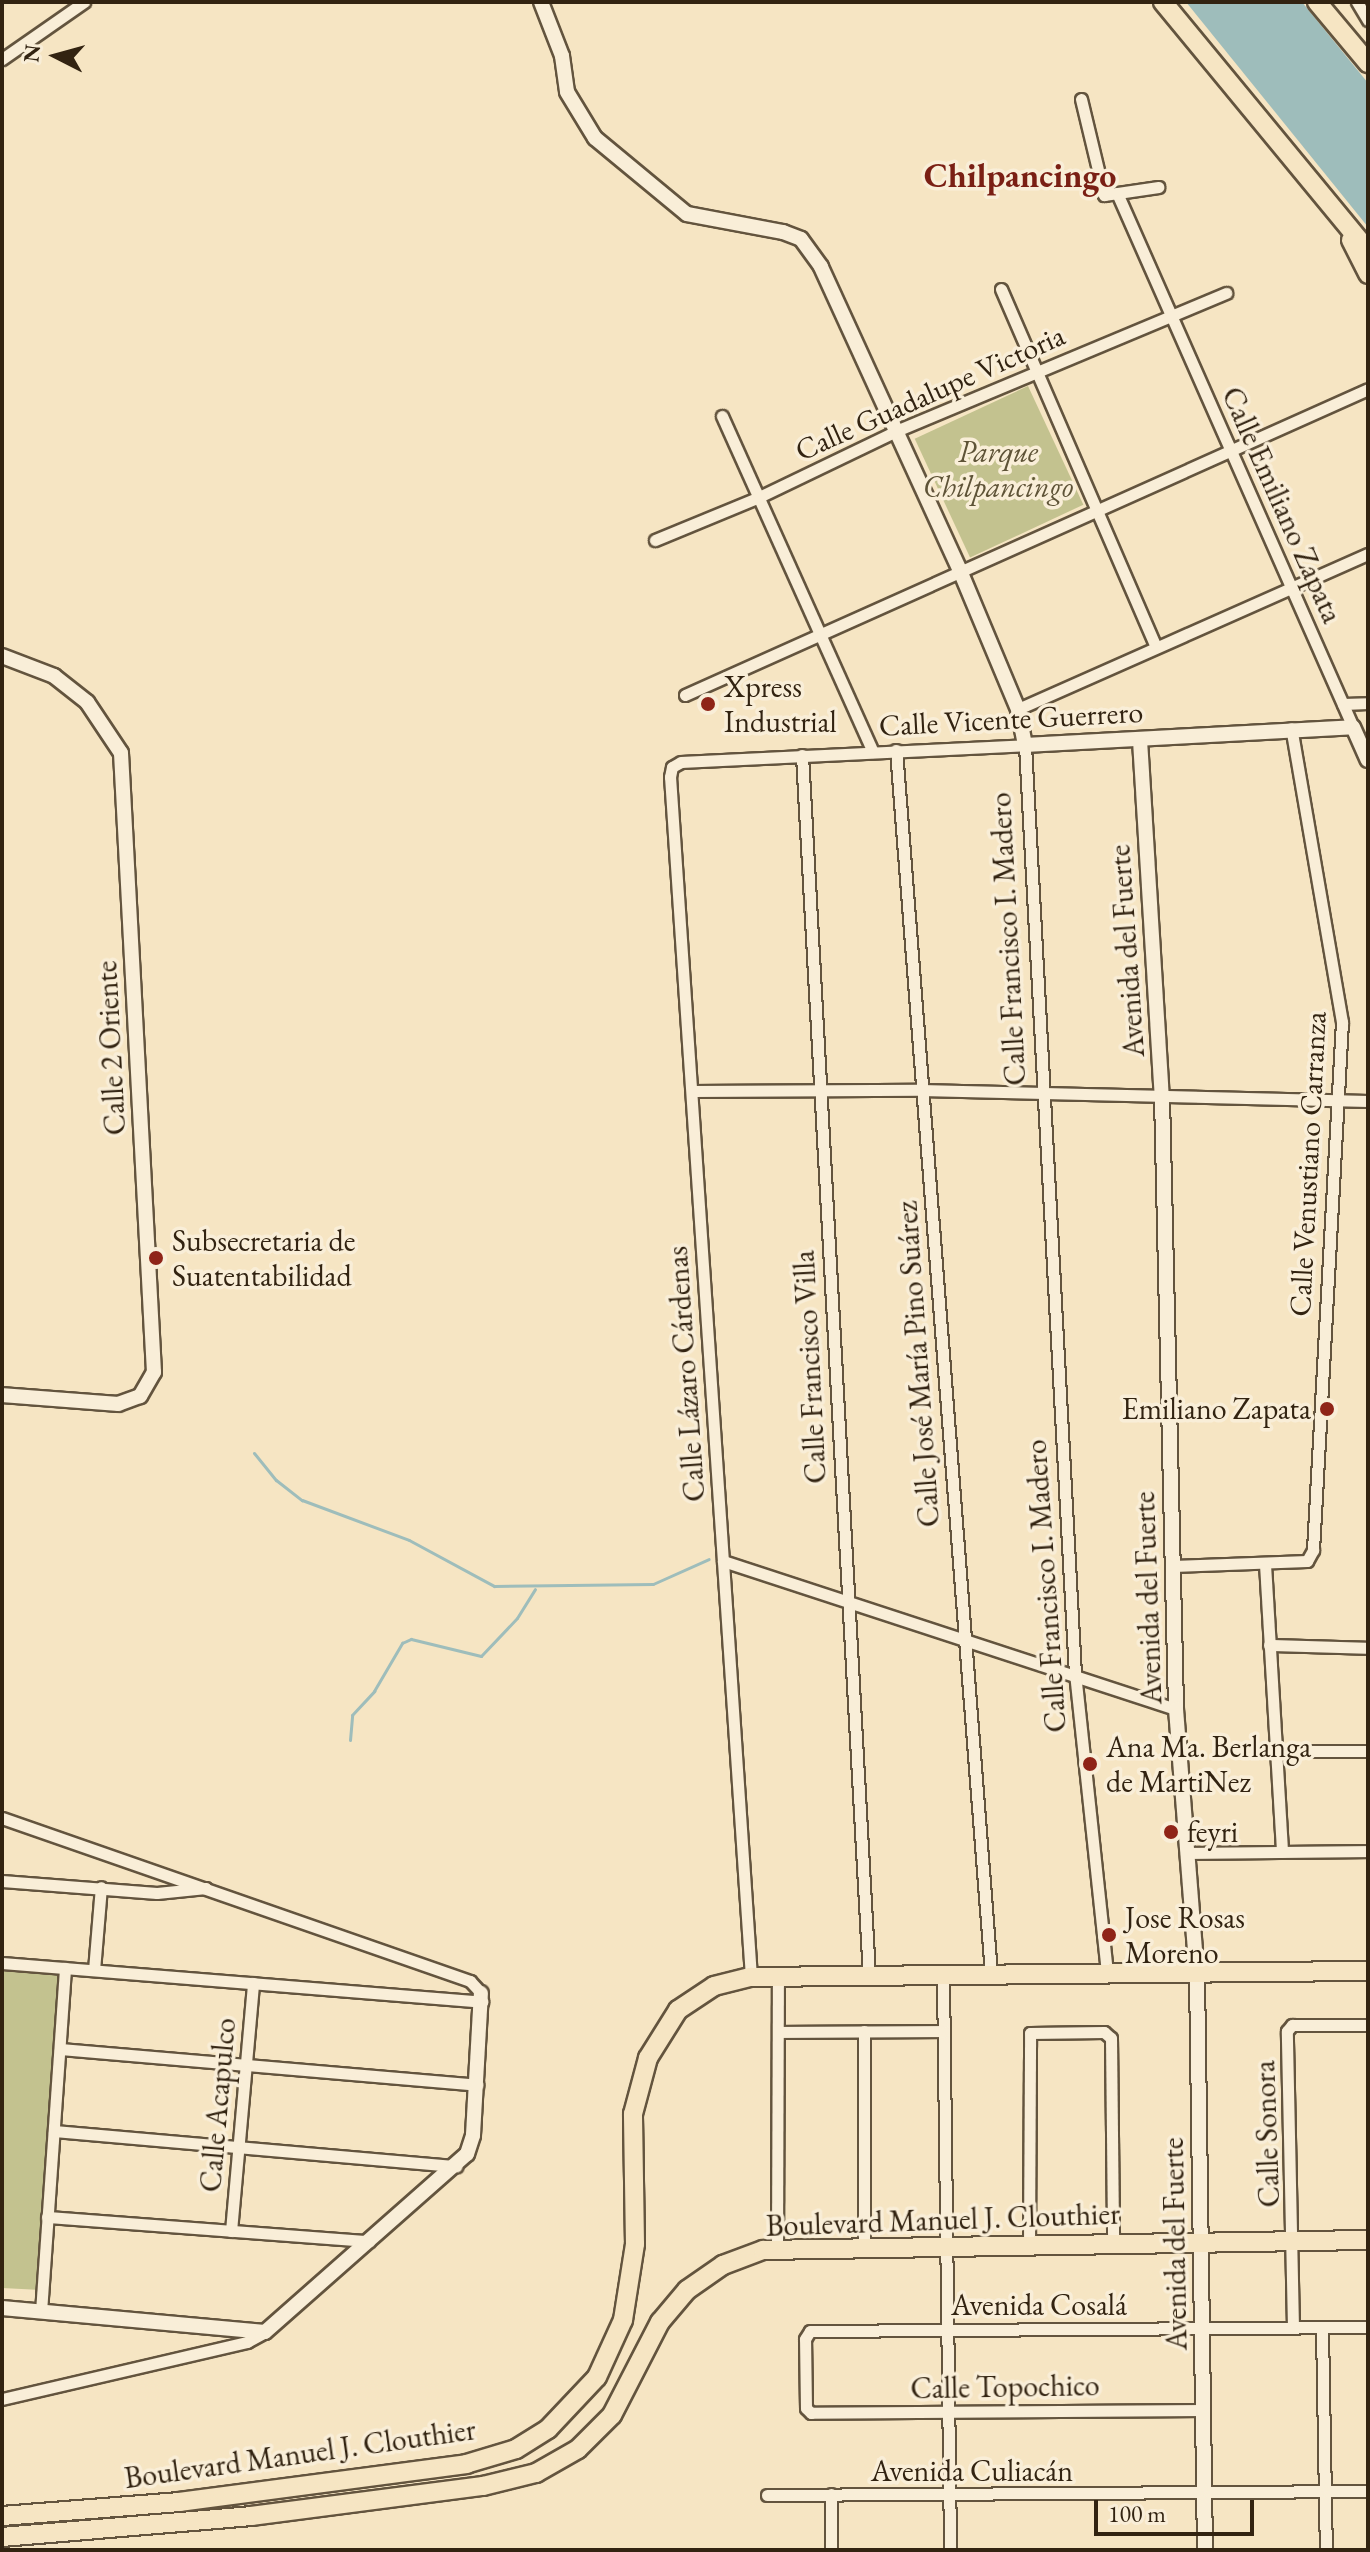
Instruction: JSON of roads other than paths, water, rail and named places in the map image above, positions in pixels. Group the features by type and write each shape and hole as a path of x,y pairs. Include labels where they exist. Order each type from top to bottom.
{"main road":[{"path":"1163,2 1368,251"},
{"path":"1317,2 1368,63"},
{"path":"1340,215 1368,274"},
{"name":"Boulevard Manuel J. Clouthier","path":"2,2516 192,2501 466,2464 516,2449 548,2429 597,2377 623,2320 635,2244 633,2114 648,2058 686,2004 714,1986 751,1977 778,1976 1368,1971"},
{"name":"Boulevard Manuel J. Clouthier","path":"2,2537 251,2516 483,2486 536,2473 578,2449 601,2428 632,2382 660,2322 687,2290 723,2265 777,2247 1368,2240"}],"street":[{"path":"2,59 84,2"},
{"name":"Calle Francisco I. Madero","path":"541,2 562,56 567,92 583,126 687,214 801,239 821,267 961,573 1018,709 1025,745 1041,1094 1075,1673 1107,1973"},
{"path":"1357,2 1368,20"},
{"name":"Calle Emiliano Zapata","path":"1081,99 1104,195 1117,193 1168,315 1368,760"},
{"path":"1117,193 1158,187"},
{"path":"1001,289 1156,647"},
{"name":"Calle Guadalupe Victoria","path":"655,540 757,498 896,431 1226,293"},
{"path":"685,695 1368,389"},
{"path":"722,416 757,498 822,632 873,752"},
{"path":"1018,709 1368,554"},
{"name":"Calle 2 Oriente","path":"2,656 54,676 87,702 121,753 154,1372 140,1396 118,1404 2,1395"},
{"path":"1343,704 1368,703"},
{"name":"Calle Vicente Guerrero","path":"672,767 681,762 1353,727"},
{"name":"Calle Venustiano Carranza","path":"1265,1564 1311,1557 1341,1003 1291,728"},
{"name":"Avenida del Fuerte","path":"1140,740 1162,1096 1176,1709 1191,1853 1197,1973 1205,2550"},
{"name":"Calle José María Pino Suárez","path":"896,750 962,1636 991,1974"},
{"name":"Calle Francisco Villa","path":"802,755 869,1976"},
{"name":"Calle Lázaro Cárdenas","path":"672,767 751,1977"},
{"path":"692,1091 921,1090 1368,1101"},
{"path":"723,1561 962,1636 1176,1709"},
{"path":"1173,1566 1265,1564 1282,1851"},
{"path":"1269,1645 1368,1648"},
{"path":"1275,1751 1368,1751"},
{"path":"2,1818 470,1981 482,1998 471,2145 456,2166 265,2332 247,2342 2,2399"},
{"path":"1191,1853 1368,1851"},
{"path":"2,1881 170,1893 207,1888"},
{"path":"94,1970 101,1887"},
{"path":"2,1963 482,1998"},
{"path":"41,2312 65,1968"},
{"path":"943,1975 950,2550"},
{"path":"777,2247 778,1976"},
{"name":"Calle Acapulco","path":"231,2231 253,1983"},
{"name":"Calle Sonora","path":"1293,2327 1289,2027 1368,2025"},
{"path":"864,2031 864,2246"},
{"path":"778,2032 944,2031"},
{"path":"1029,2244 1030,2033 1109,2033 1113,2243"},
{"path":"60,2049 477,2085"},
{"path":"54,2131 456,2166"},
{"path":"47,2217 369,2241"},
{"path":"2,2308 265,2332"},
{"name":"Avenida Cosalá","path":"807,2411 806,2334 948,2329 1368,2327"},
{"path":"1322,2328 1326,2550"},
{"name":"Calle Topochico","path":"807,2411 1204,2410"},
{"name":"Avenida Culiacán","path":"767,2495 1205,2495 1368,2491"},
{"path":"831,2494 831,2550"}],"water":[{"path":"1186,2 1302,2 1368,83 1368,227"}],"waterway":[{"path":"254,1453 276,1480 302,1500 409,1540 494,1586 653,1584 709,1559"},
{"path":"350,1740 352,1715 374,1691 402,1643 411,1639 481,1656 517,1618 535,1589"}],"place":[{"name":"Xpress Industrial","path":"708,704"},
{"name":"Subsecretaria de Suatentabilidad","path":"156,1258"},
{"name":"Emiliano Zapata","path":"1327,1409"},
{"name":"Ana Ma. Berlanga de MartiNez","path":"1090,1764"},
{"name":"feyri","path":"1171,1832"},
{"name":"Jose Rosas Moreno","path":"1109,1935"}],"district":[{"name":"Chilpancingo","path":"1020,176"}],"park label":[{"name":"Parque Chilpancingo","path":"998,469"}]}
